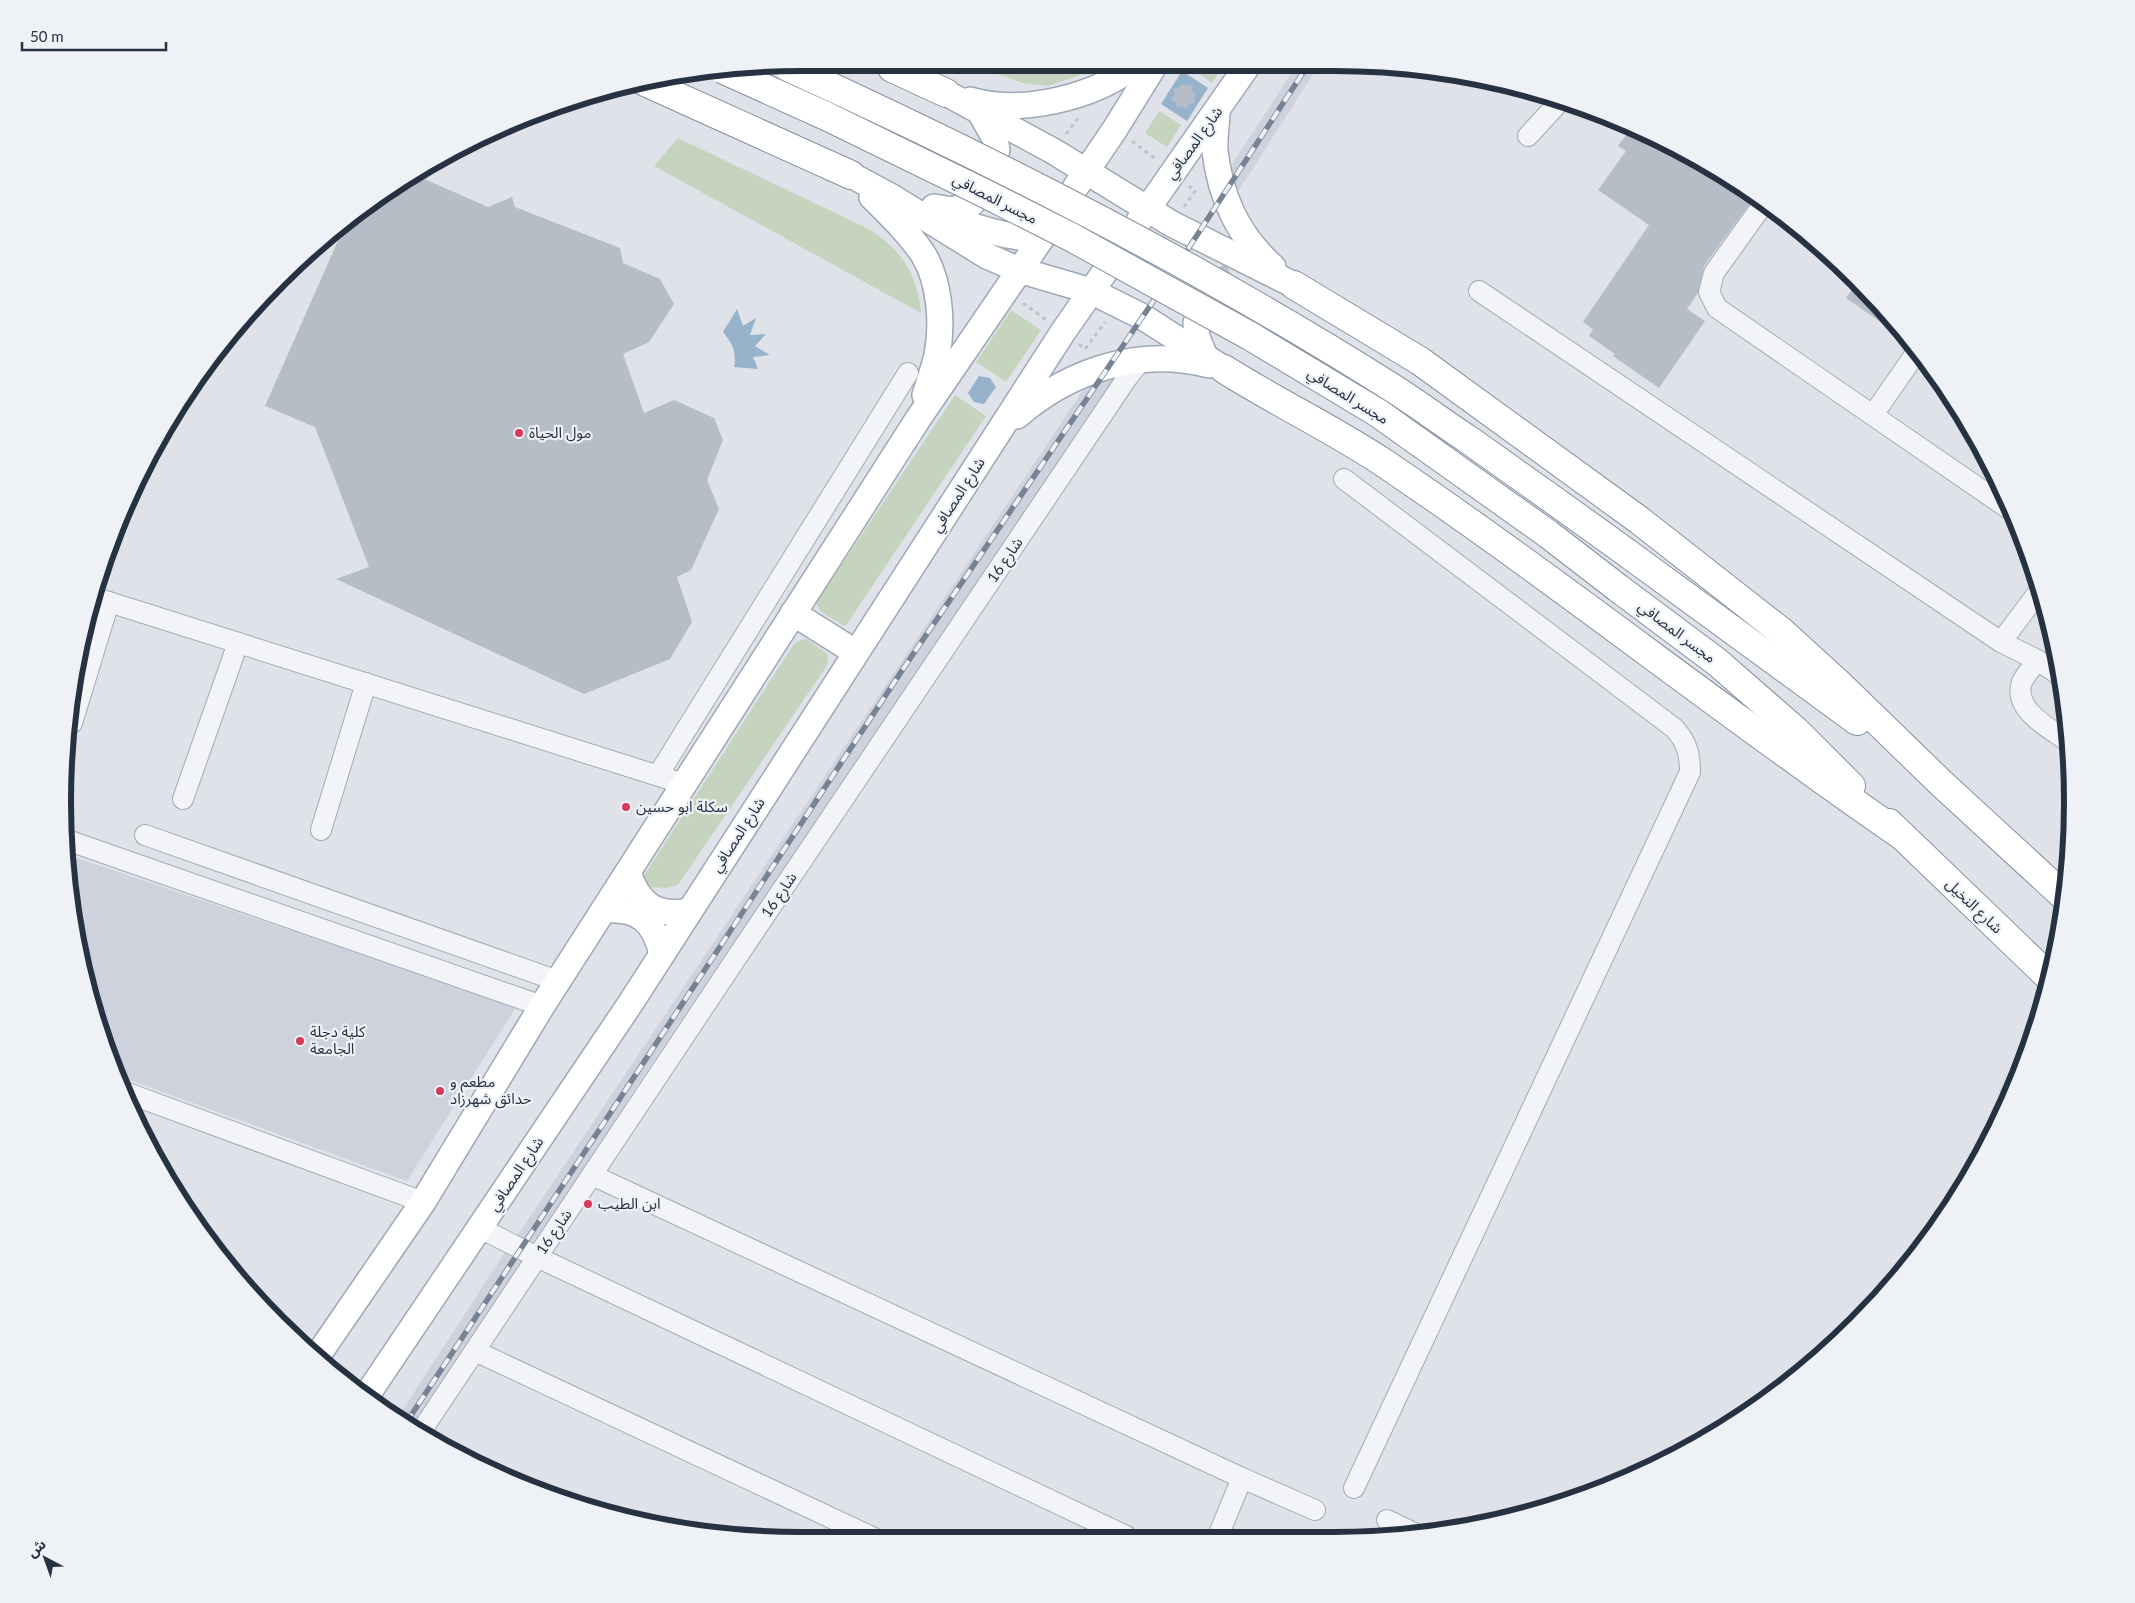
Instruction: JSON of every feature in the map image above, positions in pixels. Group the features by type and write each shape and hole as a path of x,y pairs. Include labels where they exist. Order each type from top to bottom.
{"highway":[{"name":"مجسر المصافي","path":"797,71 990,164 1157,250 1393,388 1566,508 1941,783"},
{"path":"898,71 946,93"},
{"name":"مجسر المصافي","path":"734,75 826,116 1080,242 1250,336 1378,412 1548,534 1718,662 1796,731 1900,835"},
{"path":"654,86 851,175"},
{"path":"1283,279 1420,361 1639,520 1782,632 2058,891"},
{"path":"1215,363 1382,462 1548,578 1799,765 1900,835"},
{"name":"شارع النخيل","path":"1900,835 2044,972"}],"main road":[{"path":"946,93 985,105 1031,105 1081,94 1121,76 1128,71"},
{"path":"1081,180 1151,71"},
{"name":"شارع المصافي","path":"1139,215 1173,173 1244,71"},
{"path":"946,93 980,112 1081,180 1139,215 1172,224 1283,279"},
{"path":"980,112 995,139 997,150"},
{"path":"1217,112 1215,150 1224,194 1236,223 1258,254 1283,279"},
{"path":"851,175 890,196 987,256 1019,270 1098,282 1143,317 1215,363"},
{"path":"851,175 898,222 924,256 935,284 941,316 937,355 918,419"},
{"path":"321,1351 423,1202 542,1006 918,419 1041,239 976,228 890,196"},
{"path":"916,205 953,210 972,203"},
{"path":"1234,274 1241,272 1283,279"},
{"name":"شارع المصافي","path":"370,1390 662,954 855,652 1063,332 1098,282"},
{"path":"1196,322 1197,337 1215,363"},
{"path":"1000,431 1035,400 1076,377 1111,365 1167,357 1215,363"},
{"path":"793,613 855,652"},
{"path":"628,873 641,899 650,907 662,912 675,914 689,912"},
{"path":"605,910 619,909 632,912 643,918 652,927 658,938 662,954"}],"street":[{"path":"1528,136 1555,106"},
{"path":"1760,209 1714,273 1709,292 1717,308 1998,500"},
{"path":"1479,291 2001,642 2037,660 2052,670"},
{"path":"1873,415 1913,357"},
{"name":"شارع 16","path":"424,1427 1127,378 1141,360"},
{"path":"658,775 908,373"},
{"path":"1344,479 1674,728 1687,746 1690,758 1690,772 1354,1488"},
{"path":"2001,642 2034,597"},
{"path":"80,691 101,600 684,784"},
{"path":"183,799 238,643"},
{"path":"2037,660 2022,682 2020,695 2025,706 2034,716 2060,736"},
{"path":"321,830 366,683"},
{"path":"145,836 558,981"},
{"path":"73,842 542,1006"},
{"path":"134,1095 423,1202"},
{"path":"592,1175 1242,1478 1315,1510"},
{"path":"480,1228 537,1257 1118,1532"},
{"path":"475,1351 861,1532"},
{"path":"1220,1532 1242,1478"},
{"path":"1387,1520 1404,1528"}],"path":[{"path":"1115,129 1195,191 1172,224"}],"shaded area":[{"path":"1293,71 1315,71 1232,201 1226,173"},
{"path":"1118,375 638,1084 534,1247 517,1236 1092,377"},
{"name":"كلية دجلة الجامعة","path":"74,857 516,1007 407,1181 126,1079 96,991 77,897"},
{"path":"507,1249 526,1259 418,1423 401,1412"}],"green space":[{"path":"989,71 1092,71 1048,86 1023,83"},
{"path":"1195,71 1220,71 1212,83"},
{"path":"1159,111 1181,125 1167,147 1145,133"},
{"path":"678,138 869,229 881,237 906,264 916,286 921,313 654,166"},
{"path":"1011,310 1041,330 1006,382 976,362"},
{"path":"955,395 986,416 847,624 845,626 842,625 820,611 816,603"},
{"path":"807,639 827,654 828,661 826,667 678,885 667,888 649,887 643,877 794,644 800,640"}],"water":[{"path":"1182,71 1208,88 1187,121 1161,104"},
{"path":"737,309 743,326 756,318 750,335 766,334 755,346 770,355 753,357 758,369 734,367 735,357 733,348 723,332"},
{"path":"979,376 990,378 996,387 984,404 974,402 968,393"}],"building":[{"path":"1182,84 1185,86 1191,85 1192,91 1196,94 1194,98 1195,103 1189,104 1186,109 1182,106 1177,107 1176,102 1171,99 1175,94 1173,89 1179,88"},
{"path":"1627,134 1699,169 1750,202 1704,266 1698,293 1687,309 1705,321 1659,388 1613,356 1615,354 1589,336 1593,329 1583,322 1649,225 1598,190 1626,151 1618,146"},
{"name":"مول الحياة","path":"422,178 488,207 512,197 515,207 620,248 623,263 660,279 674,304 649,342 623,354 644,413 674,400 714,418 723,440 707,480 719,509 691,570 677,577 692,622 670,659 584,694 336,579 369,567 315,427 265,406 340,236 396,194"},
{"path":"1853,288 1890,328 1846,298"}],"tunnel":[{"path":"1196,323 1200,306 1208,293 1220,282 1234,274"}],"railway":[{"path":"1188,249 1304,71"},
{"path":"410,1418 903,669 1154,300"}],"place":[{"name":"مول الحياة","path":"519,433"},
{"name":"سكلة ابو حسين","path":"626,807"},
{"name":"كلية دجلة الجامعة","path":"300,1041"},
{"name":"مطعم و حدائق شهرزاد","path":"440,1091"},
{"name":"ابن الطيب","path":"588,1204"}]}
